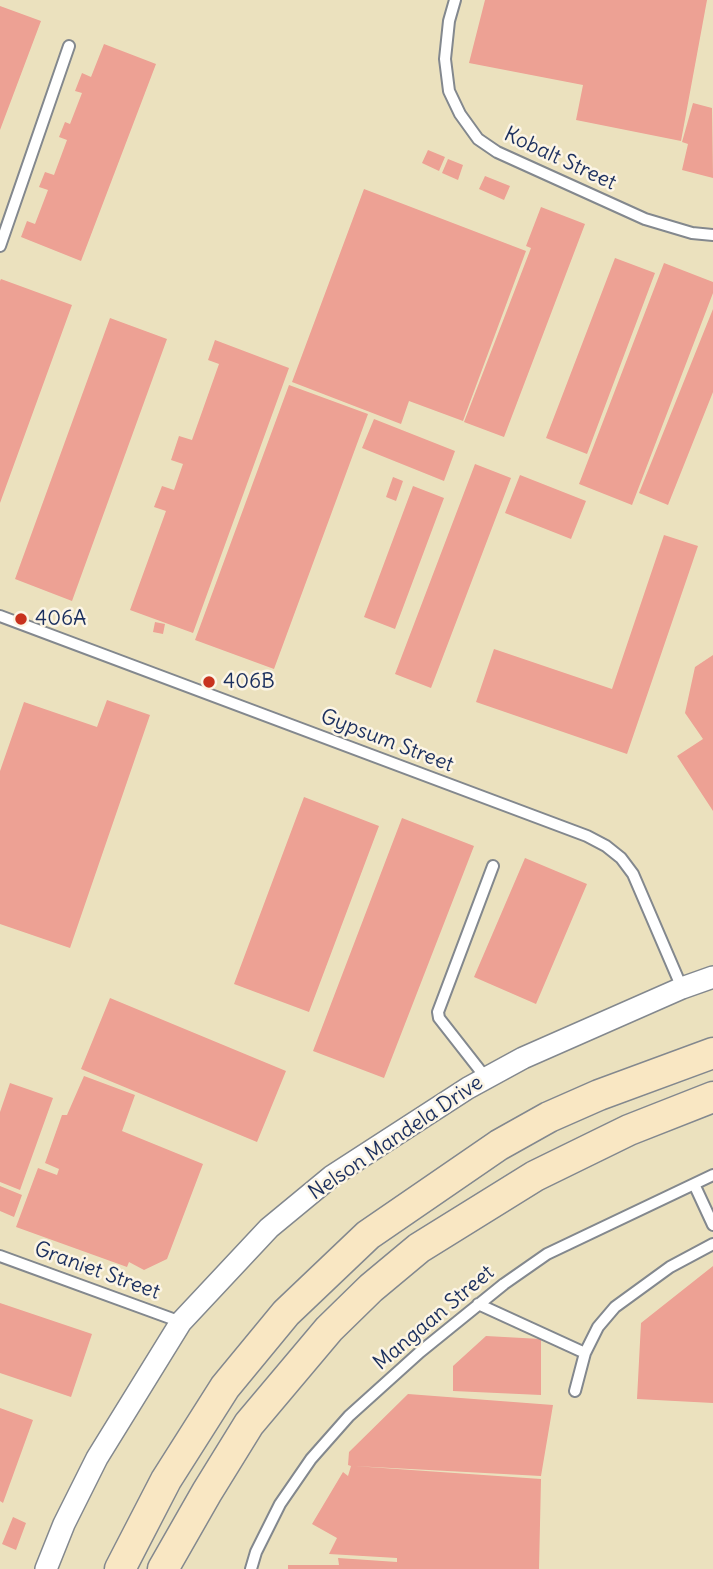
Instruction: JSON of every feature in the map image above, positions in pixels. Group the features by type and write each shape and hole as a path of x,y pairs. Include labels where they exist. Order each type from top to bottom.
{"main road":[{"path":"120,1569 166,1480 225,1387 286,1313 368,1236 499,1144 549,1117 624,1085 713,1053"},
{"path":"163,1569 249,1424 329,1329 371,1288 419,1248 535,1176 629,1130 713,1097"}],"street":[{"name":"Nelson Mandela Drive","path":"46,1569 64,1524 97,1458 181,1322 270,1228 332,1176 408,1125 486,1078 523,1058 713,977"}],"lane":[{"name":"Kobalt Street","path":"455,0 444,59 449,91 460,114 478,139 497,152 645,219 692,233 713,235"},
{"path":"0,246 69,46"},
{"name":"Gypsum Street","path":"0,616 587,836 606,846 621,858 633,874 682,988"},
{"path":"486,1078 439,1018 438,1012 493,866"},
{"name":"Mangaan Street","path":"251,1569 256,1552 280,1504 311,1458 349,1416 420,1352 478,1304 547,1254 713,1175"},
{"path":"694,1184 713,1225"},
{"path":"575,1391 585,1353 598,1327 615,1307 670,1267 713,1244"},
{"name":"Graniet Street","path":"0,1256 181,1322"},
{"path":"478,1304 585,1353"}],"building":[{"path":"485,0 707,0 681,141 576,120 583,85 469,63"},
{"path":"0,6 41,21 0,130"},
{"path":"104,44 156,64 81,261 21,237 27,221 35,224 48,190 39,187 45,172 54,175 67,140 59,137 65,122 70,124 82,93 75,91 82,73 91,77"},
{"path":"693,103 712,108 713,178 682,170 688,144 682,142"},
{"path":"428,150 445,157 439,171 422,163"},
{"path":"448,159 463,165 458,180 442,173"},
{"path":"485,176 510,186 504,200 479,189"},
{"path":"364,189 526,251 463,421 409,401 401,424 292,382"},
{"path":"541,207 585,224 504,437 464,422 531,248 526,246"},
{"path":"615,258 655,273 587,454 546,438"},
{"path":"664,263 713,282 713,293 632,505 579,484"},
{"path":"1,279 72,305 0,503 0,281"},
{"path":"713,309 713,392 668,505 639,493"},
{"path":"110,318 167,339 72,601 15,579"},
{"path":"215,340 289,368 193,633 130,610 166,511 154,507 162,486 174,490 183,464 171,460 179,436 192,440 219,364 208,360"},
{"path":"289,385 368,414 274,669 195,640"},
{"path":"374,419 455,451 444,481 362,448"},
{"path":"475,464 511,478 431,688 395,674"},
{"path":"520,475 586,501 571,539 505,513"},
{"path":"393,477 403,481 396,501 386,497"},
{"path":"413,486 444,498 395,629 364,617"},
{"path":"664,535 698,546 627,754 476,702 494,649 612,689"},
{"path":"155,622 165,624 163,634 153,632"},
{"path":"713,655 713,811 677,756 703,739 685,713 695,667"},
{"path":"107,700 150,715 70,948 0,924 0,771 24,702 97,727"},
{"path":"304,797 379,826 309,1012 234,984"},
{"path":"402,818 474,846 384,1078 313,1051"},
{"path":"525,858 587,884 536,1004 474,977"},
{"path":"110,998 286,1071 257,1142 81,1069"},
{"path":"84,1076 135,1095 122,1131 203,1164 167,1259 144,1270 129,1262 127,1267 16,1227 38,1168 57,1175 59,1169 45,1163 62,1115 67,1115"},
{"path":"10,1083 53,1098 20,1190 0,1182 0,1112"},
{"path":"0,1186 22,1195 14,1217 0,1211"},
{"path":"713,1266 713,1403 637,1399 641,1323"},
{"path":"0,1303 92,1334 71,1397 0,1373"},
{"path":"486,1336 541,1339 541,1395 453,1391 453,1366"},
{"path":"408,1394 553,1405 541,1476 354,1466 541,1479 539,1569 288,1569 288,1565 339,1565 338,1558 397,1562 397,1558 329,1554 337,1538 312,1524 343,1472 348,1476 351,1466 348,1465 349,1452"},
{"path":"0,1408 33,1420 3,1503 0,1501"},
{"path":"13,1517 26,1523 16,1550 2,1544"}],"place":[{"name":"406A","path":"21,619"},
{"name":"406B","path":"209,682"}]}
